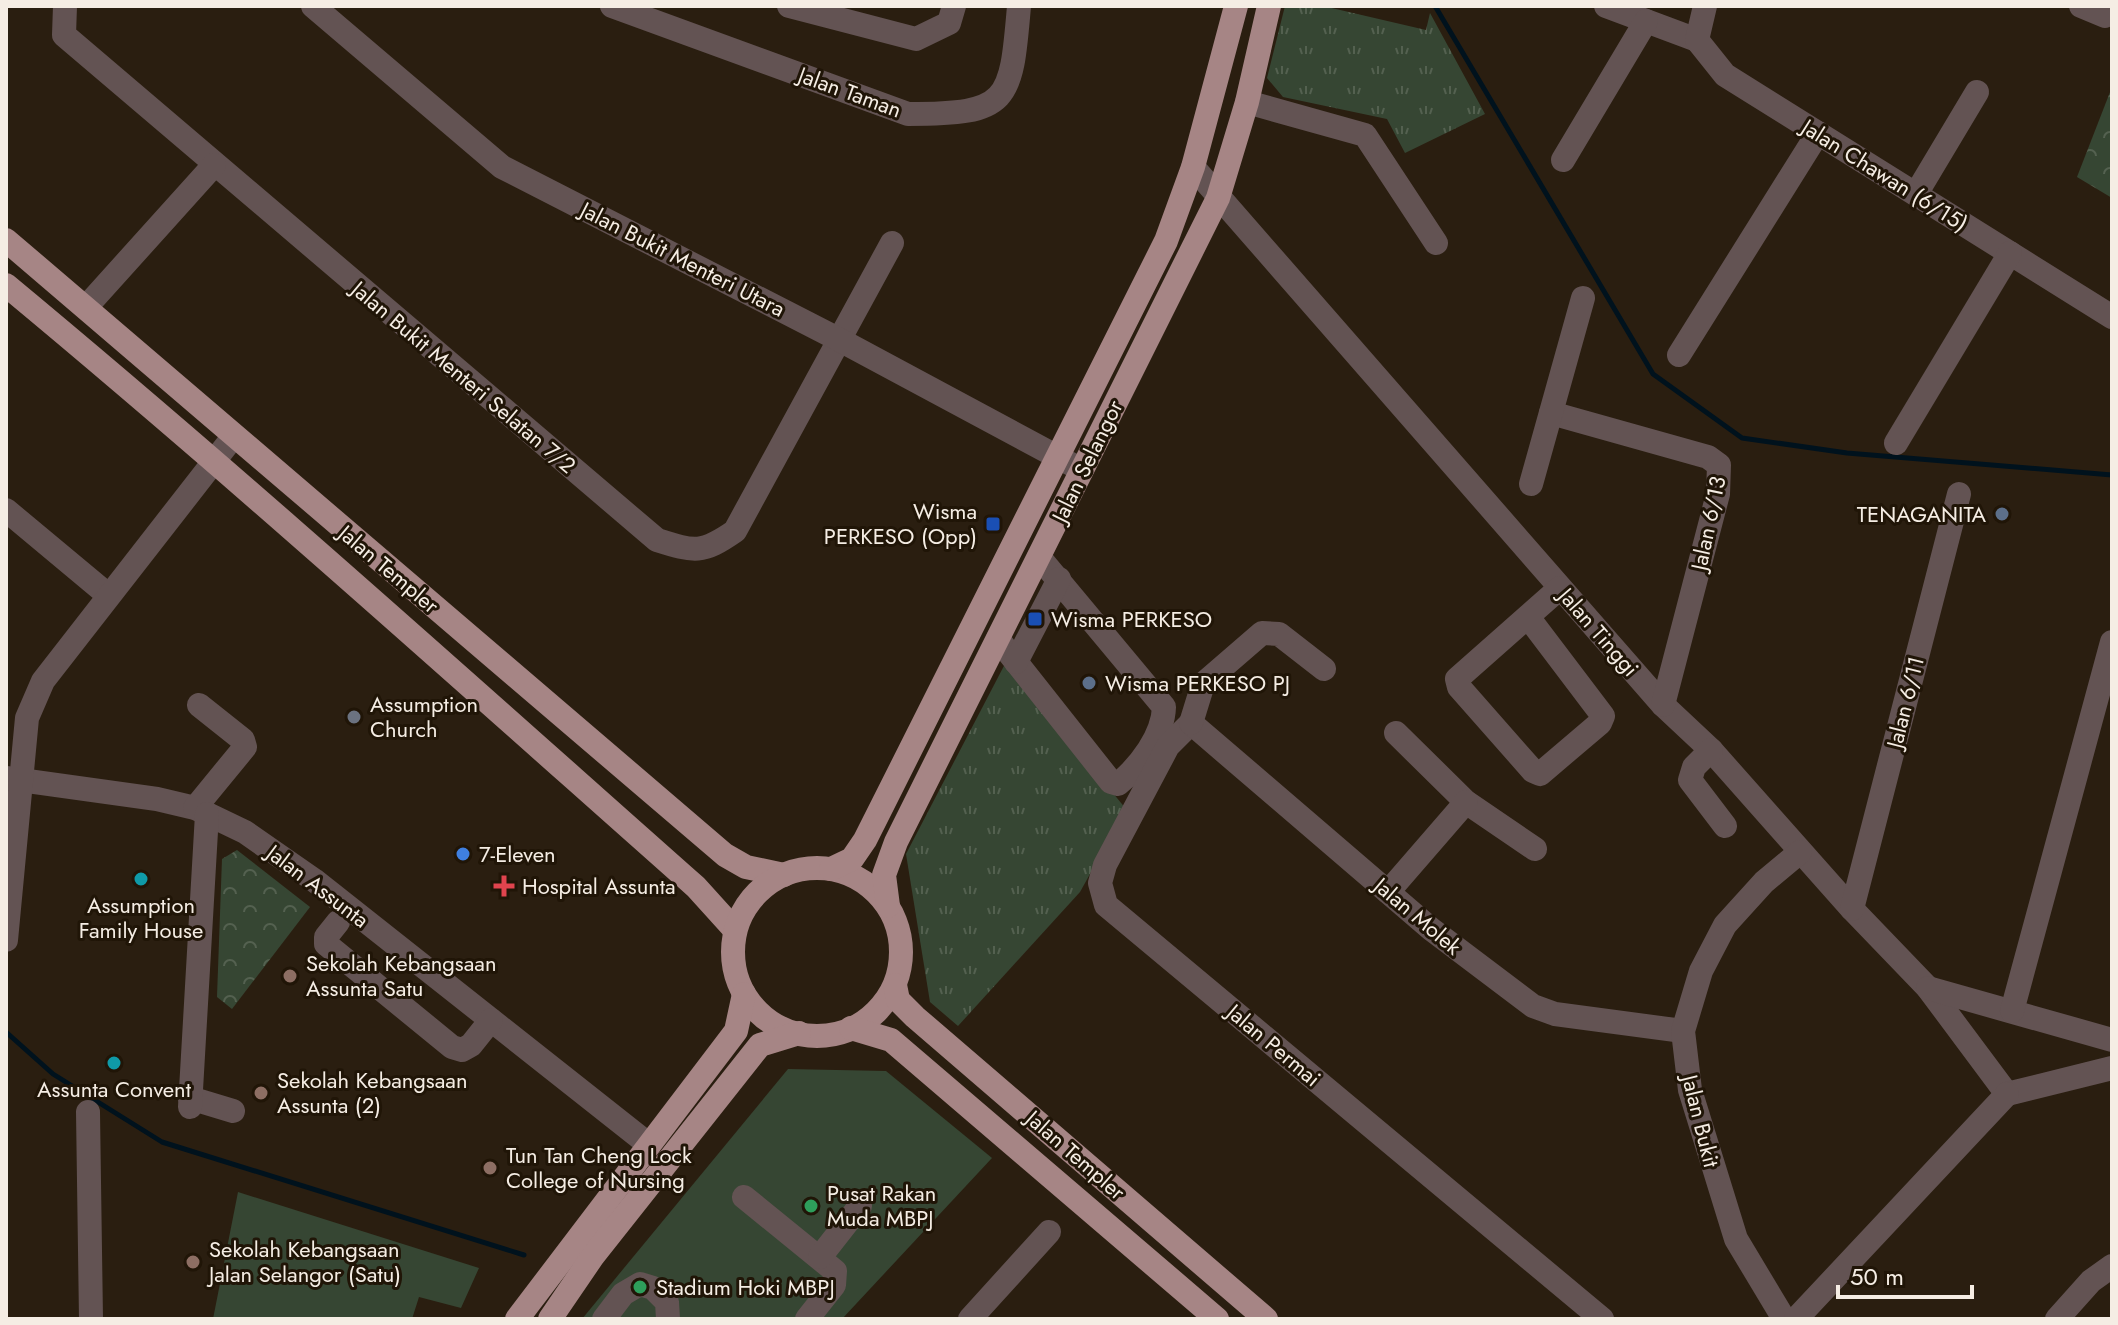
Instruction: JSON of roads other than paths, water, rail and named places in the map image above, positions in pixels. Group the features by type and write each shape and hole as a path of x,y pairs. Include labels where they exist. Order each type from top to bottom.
{"main road":[{"name":"Jalan Selangor","path":"831,869 852,859 865,840 1166,241 1193,167 1236,6"},
{"name":"Jalan Selangor","path":"888,906 884,875 896,842 1218,198 1247,102 1269,6"},
{"name":"Jalan Templer","path":"6,240 87,306 233,437 725,855 746,867 784,875"},
{"name":"Jalan Templer","path":"6,285 215,460 696,887 734,929"},
{"path":"550,1319 593,1256 760,1045 799,1033 826,1035 851,1028 877,1010 895,985 901,963 901,941 888,906 863,882 831,869 808,868 784,875 763,888 734,929 733,962 744,994 760,1012 799,1033"},
{"name":"Jalan Templer","path":"895,985 898,1000 915,1017 1266,1319"},
{"path":"517,1319 736,1031 744,994"},
{"name":"Jalan Templer","path":"851,1028 891,1040 1217,1319"}],"street":[{"name":"Jalan Bukit Menteri Selatan 7/2","path":"65,6 64,35 657,540 682,548 709,549 735,531 892,243"},
{"name":"Jalan Bukit Menteri Utara","path":"313,6 502,167 838,339 1082,470"},
{"name":"Jalan Taman","path":"614,6 908,114 947,114 993,105 1006,89 1014,68 1019,6"},
{"path":"789,6 916,39 949,23 954,6"},
{"path":"1606,6 1697,40 1705,6"},
{"path":"2081,6 2105,16"},
{"path":"1563,160 1646,21"},
{"name":"Jalan Chawan (6/15)","path":"1697,40 1725,75 2112,317"},
{"path":"1916,194 1977,92"},
{"path":"1247,102 1365,135 1436,243"},
{"path":"1679,355 1818,133"},
{"path":"87,306 214,165"},
{"name":"Jalan Tinggi","path":"1193,167 1663,705 1711,750 1800,852 1928,988 2007,1094"},
{"path":"1896,443 2010,253"},
{"path":"1531,484 1583,298"},
{"name":"Jalan 6/13","path":"1551,413 1708,457 1719,465 1718,494 1663,705"},
{"path":"6,940 14,778 27,718 43,681 233,437"},
{"name":"Jalan 6/11","path":"1852,909 1959,494"},
{"path":"6,510 108,595"},
{"path":"998,639 1111,782 1118,784 1134,771 1163,723 1164,707 1039,557"},
{"path":"1016,662 1059,579"},
{"path":"1528,617 1603,716 1600,723 1540,774 1533,771 1457,683 1460,676 1560,588"},
{"path":"1191,723 1203,684 1262,633 1279,634 1324,669"},
{"path":"2012,1011 2112,642"},
{"path":"199,705 243,740 245,747 201,811 190,1103 233,1111"},
{"name":"Jalan Molek","path":"1191,723 1431,929 1543,1010 1683,1031"},
{"name":"Jalan Permai","path":"1191,723 1168,746 1105,865 1100,883 1106,905 1602,1319"},
{"path":"1396,733 1466,802 1535,849"},
{"path":"1711,750 1694,767 1690,780 1725,826"},
{"name":"Jalan Assunta","path":"14,778 107,789 201,811 245,832 314,880 648,1144"},
{"path":"1388,892 1466,802"},
{"name":"Jalan Bukit","path":"1784,1319 1736,1239 1690,1090 1683,1031 1701,971 1725,925 1764,882 1800,852"},
{"path":"338,922 326,937 326,944 452,1047 462,1050 471,1045 491,1020"},
{"path":"1928,988 2112,1040"},
{"path":"1796,1319 2007,1094 2112,1068"},
{"path":"88,1112 91,1319"},
{"path":"744,1197 835,1271 836,1281 807,1319"},
{"path":"820,1257 860,1206"},
{"path":"970,1319 1049,1232"},
{"path":"2057,1319 2091,1281 2112,1266"},
{"path":"604,1319 623,1294 640,1284 653,1288 667,1302 668,1319"},
{"path":"1217,1319 1238,1295"}],"waterway":[{"path":"1435,6 1653,374 1742,438 1847,453 2112,475"},
{"path":"6,1032 53,1074 162,1142 524,1255"}],"place":[{"name":"TENAGANITA","path":"2002,514"},
{"name":"Wisma PERKESO (Opp)","path":"993,524"},
{"name":"Wisma PERKESO","path":"1035,619"},
{"name":"Wisma PERKESO PJ","path":"1089,683"},
{"name":"Assumption Church","path":"354,717"},
{"name":"7-Eleven","path":"463,854"},
{"name":"Assumption Family House","path":"141,879"},
{"name":"Hospital Assunta","path":"504,886"},
{"name":"Sekolah Kebangsaan Assunta Satu","path":"290,976"},
{"name":"Assunta Convent","path":"114,1063"},
{"name":"Sekolah Kebangsaan Assunta (2)","path":"261,1093"},
{"name":"Tun Tan Cheng Lock College of Nursing","path":"490,1168"},
{"name":"Pusat Rakan Muda MBPJ","path":"811,1206"},
{"name":"Sekolah Kebangsaan Jalan Selangor (Satu)","path":"193,1262"},
{"name":"Stadium Hoki MBPJ","path":"640,1287"}]}
